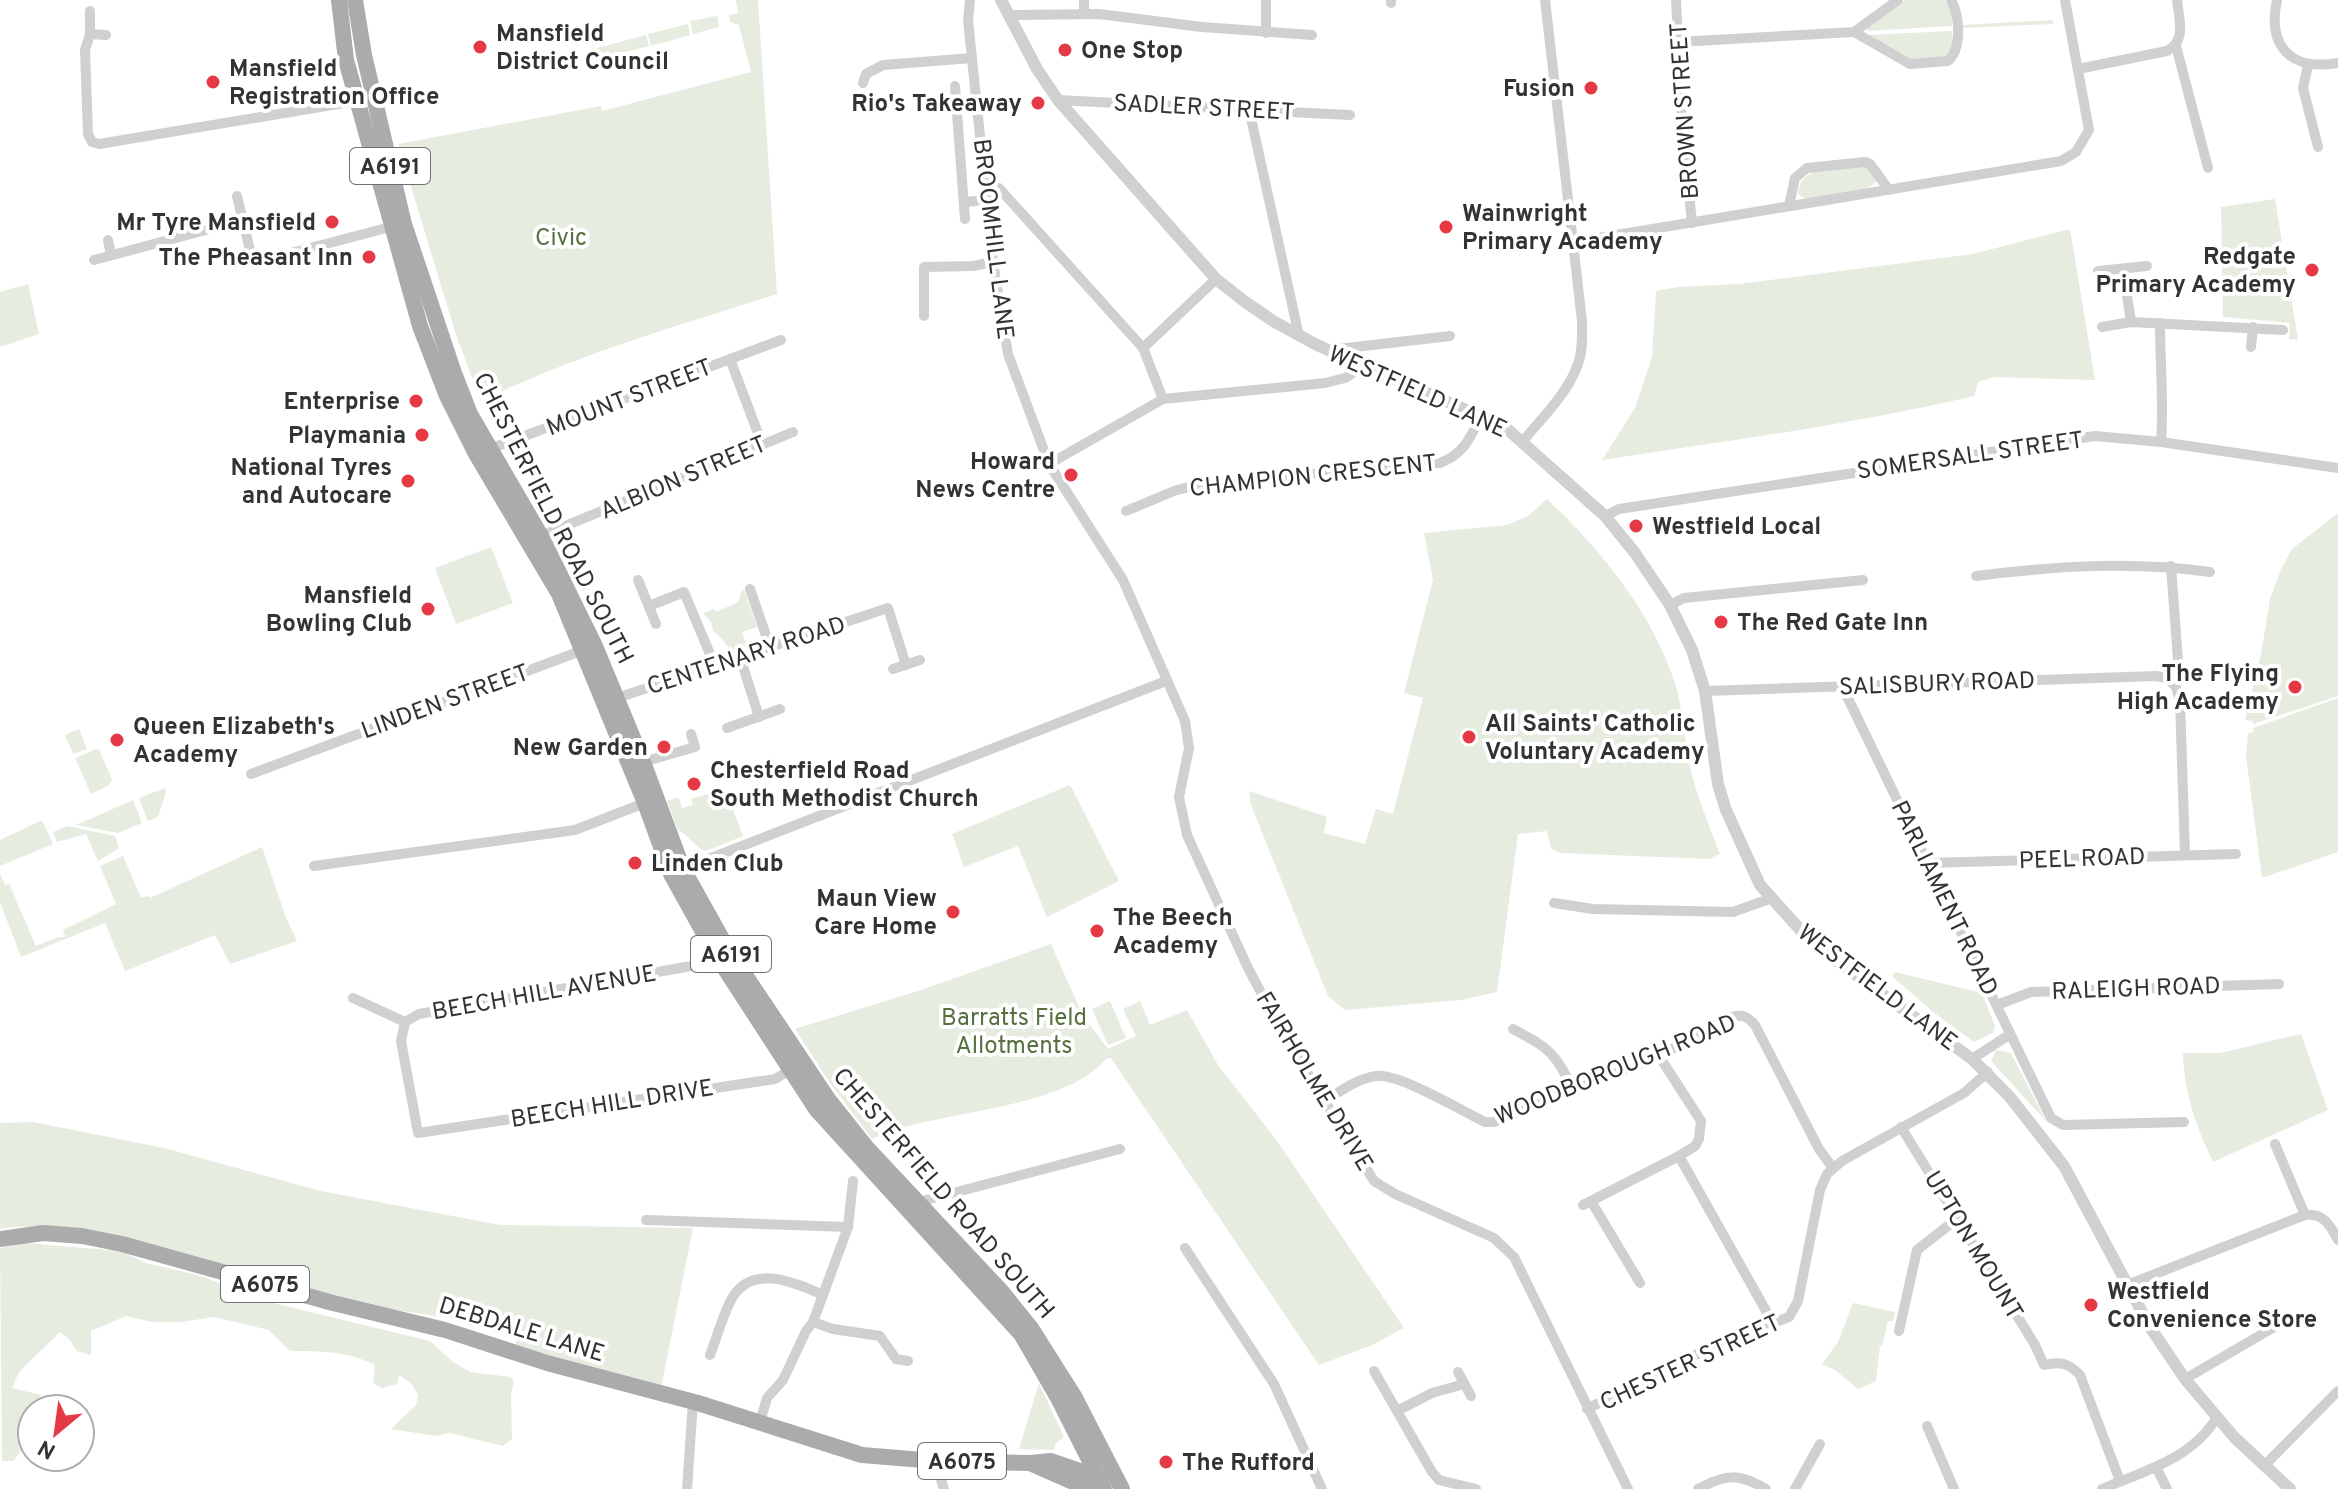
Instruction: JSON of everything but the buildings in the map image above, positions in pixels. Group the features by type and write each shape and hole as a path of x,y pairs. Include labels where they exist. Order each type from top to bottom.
{"main road":[{"name":"CHESTERFIELD ROAD SOUTH","path":"339,0 346,60 397,226 484,451 535,539 589,648 677,872 761,1021 796,1066 816,1109 1002,1292 1031,1328 1074,1396 1110,1486"},
{"name":"CHESTERFIELD ROAD SOUTH","path":"355,0 397,226"},
{"name":"CHESTERFIELD ROAD SOUTH","path":"610,700 643,762 650,801"},
{"name":"CHESTERFIELD ROAD SOUTH","path":"916,1210 1021,1334 1110,1486"},
{"name":"DEBDALE LANE","path":"0,1239 43,1233 82,1236 122,1244 333,1303 445,1330 862,1455 935,1461 1051,1461 1110,1486"},
{"path":"1051,1461 1067,1452 1075,1430"},
{"name":"DEBDALE LANE","path":"1030,1463 1110,1486"}],"street":[{"name":"BROOMHILL LANE","path":"970,0 968,20 993,262 1008,354 1049,464 1068,503 1118,582 1166,681"},
{"name":"WESTFIELD LANE","path":"1001,0 1037,69 1058,100 1216,279 1299,336 1363,367 1505,427 1605,516 1635,553 1670,605 1692,650 1705,691 1718,784 1726,810 1760,885 1813,944 1988,1072 2032,1122 2064,1166 2150,1327 2185,1379 2217,1417 2290,1489"},
{"path":"1084,0 1084,14"},
{"path":"1266,0 1266,33"},
{"path":"1523,441 1566,387 1578,364 1582,321 1545,0"},
{"name":"BROWN STREET","path":"1676,0 1682,123 1692,223"},
{"path":"1678,42 1854,32 1898,0"},
{"path":"1854,32 1910,64 1948,61 1958,48 1955,7 1951,0"},
{"path":"1574,242 2061,161 2076,152 2089,130 2065,0"},
{"path":"2078,69 2167,51 2176,46 2181,36 2177,0"},
{"path":"2277,0 2276,38 2294,59 2308,65 2338,63"},
{"path":"90,11 90,34 85,50 88,134 92,142 99,144 374,98"},
{"path":"1008,15 1084,14 1312,35"},
{"path":"90,34 106,35"},
{"path":"2176,46 2208,168"},
{"path":"863,83 866,74 883,65 972,58"},
{"path":"2308,65 2303,88 2318,147"},
{"path":"955,86 965,219"},
{"name":"SADLER STREET","path":"1058,100 1350,115"},
{"path":"1249,109 1299,336"},
{"path":"958,122 979,120"},
{"path":"1789,206 1795,178 1807,168 1865,162 1870,164 1889,190"},
{"path":"986,185 999,188 1143,348 1163,399"},
{"path":"237,196 253,263 397,226"},
{"path":"964,202 987,200"},
{"path":"94,260 243,220"},
{"path":"108,240 111,255"},
{"path":"924,316 924,267 973,266 993,262"},
{"path":"2098,271 2147,266"},
{"path":"2123,270 2131,322"},
{"path":"1143,348 1216,279"},
{"path":"2102,327 2131,322 2283,330"},
{"path":"2160,323 2164,404 2161,442"},
{"path":"2251,347 2253,327"},
{"path":"1327,350 1450,336"},
{"name":"MOUNT STREET","path":"484,451 781,340"},
{"path":"730,359 762,444"},
{"path":"1049,464 1163,399 1325,383 1345,378 1363,367"},
{"name":"CHAMPION CRESCENT","path":"1126,511 1203,483 1440,463 1455,458 1464,449 1481,416"},
{"name":"ALBION STREET","path":"535,539 793,432"},
{"name":"SOMERSALL STREET","path":"1605,516 1619,509 2080,437 2161,442 2338,468"},
{"path":"1976,576 2049,567 2171,566 2210,572"},
{"path":"2171,566 2178,661 2168,679 2176,687 2180,701 2185,854"},
{"path":"638,580 656,624"},
{"path":"1670,605 1684,598 1863,580"},
{"path":"750,589 770,647"},
{"path":"649,606 684,592 715,666"},
{"name":"CENTENARY ROAD","path":"610,700 888,608 906,665"},
{"name":"LINDEN STREET","path":"251,774 589,648"},
{"path":"740,657 759,717"},
{"path":"893,669 920,660"},
{"name":"SALISBURY ROAD","path":"1705,691 2157,676 2168,679"},
{"path":"677,872 1166,681"},
{"name":"FAIRHOLME DRIVE","path":"1166,681 1185,721 1189,748 1179,797 1187,835 1282,1032 1374,1181 1395,1194 1494,1238 1514,1257 1628,1489"},
{"name":"PARLIAMENT ROAD","path":"1842,686 2051,1118 2063,1125 2184,1122"},
{"path":"727,728 780,709"},
{"path":"643,762 695,747 691,734"},
{"path":"314,866 575,830 650,801"},
{"name":"PEEL ROAD","path":"1928,863 2236,854"},
{"path":"1554,903 1593,909 1733,912 1772,898"},
{"name":"BEECH HILL AVENUE","path":"405,1022 419,1014 697,965 722,952"},
{"name":"RALEIGH ROAD","path":"1997,1005 2031,992 2279,984"},
{"path":"353,998 405,1022"},
{"name":"WOODBOROUGH ROAD","path":"1325,1101 1357,1081 1378,1076 1395,1078 1485,1122 1494,1122 1659,1056 1741,1014 1749,1018 1819,1149 1833,1168"},
{"name":"BEECH HILL DRIVE","path":"405,1022 401,1041 418,1133 775,1079 796,1066"},
{"path":"1513,1029 1545,1046 1556,1057 1574,1091"},
{"path":"1972,1059 2009,1035"},
{"path":"1640,1283 1587,1203 1695,1146 1702,1131 1701,1121 1659,1056"},
{"path":"1833,1168 1964,1093 1988,1072"},
{"name":"UPTON MOUNT","path":"1901,1127 2035,1345 2044,1365 2059,1362 2071,1365 2080,1375 2120,1481"},
{"path":"2275,1144 2305,1215"},
{"path":"916,1210 926,1200 1120,1149"},
{"path":"1679,1156 1774,1325"},
{"name":"CHESTER STREET","path":"1587,1409 1683,1360 1789,1317 1795,1311 1820,1190 1833,1168"},
{"path":"760,1422 767,1398 783,1380 813,1322 848,1227 853,1181"},
{"path":"2127,1285 2305,1215 2315,1214 2324,1219 2338,1240"},
{"path":"1899,1331 1917,1250 1958,1218"},
{"path":"646,1220 848,1227"},
{"path":"1185,1248 1274,1384 1322,1489"},
{"path":"710,1355 725,1330 735,1294 758,1278 779,1279 823,1295"},
{"path":"813,1322 833,1329 880,1336 896,1359 908,1361"},
{"path":"2185,1379 2276,1326"},
{"path":"1374,1371 1432,1472 1439,1480 1476,1489"},
{"path":"1458,1372 1471,1396"},
{"path":"1397,1411 1432,1393 1464,1384"},
{"path":"2264,1466 2338,1391"},
{"path":"687,1489 693,1402"},
{"path":"2102,1489 2176,1458 2205,1435 2217,1417"},
{"path":"1927,1426 1954,1489"},
{"path":"1795,1489 1820,1444"},
{"path":"935,1461 944,1489"},
{"path":"2156,1467 2167,1489"},
{"path":"1698,1489 1729,1477 1743,1477 1766,1489"}],"green space":[{"name":"Civic","path":"736,0 758,0 777,294 590,355 481,401 457,338 398,144 601,106 602,111 751,72 739,25 730,22 729,15 738,13"},
{"path":"1905,0 1945,0 1952,12 1952,26 1867,31 1870,23"},
{"path":"717,16 719,27 693,34 690,21"},
{"path":"2053,20 2053,24 1962,28 1962,25"},
{"path":"688,24 690,35 651,46 648,34"},
{"path":"1952,31 1953,45 1947,57 1913,60 1868,35"},
{"path":"646,35 649,46 593,60 590,50"},
{"path":"1850,165 1869,168 1875,183 1867,188 1806,199 1798,194 1800,185 1810,174"},
{"path":"2275,199 2298,340 2289,339 2290,323 2223,317 2221,207"},
{"path":"2070,229 2095,380 1994,377 1978,382 1974,396 1881,416 1602,460 1635,408 1652,357 1656,291 1738,284 1973,254"},
{"path":"28,284 39,334 0,347 0,292"},
{"name":"All Saints' Catholic Voluntary Academy","path":"1547,499 1586,539 1622,583 1665,657 1680,704 1693,778 1720,854 1709,859 1560,853 1551,849 1547,831 1518,834 1497,992 1461,1000 1345,1010 1328,996 1251,805 1249,791 1327,817 1324,833 1365,844 1376,809 1393,814 1423,698 1404,693 1433,580 1424,533 1507,525 1528,516"},
{"path":"2338,513 2338,696 2253,724 2253,721 2245,720 2270,599 2281,569 2292,549"},
{"path":"491,547 513,603 456,624 435,568"},
{"path":"744,590 757,627 742,632 747,646 732,651 713,631 711,622 703,613 714,609 716,612 738,602"},
{"path":"2338,698 2338,852 2262,878 2246,756 2248,733 2253,732 2253,728"},
{"path":"79,729 87,749 73,754 65,735"},
{"path":"96,749 100,751 112,780 108,786 91,794 75,758"},
{"path":"1070,785 1119,881 1047,917 1018,846 964,867 952,834"},
{"path":"165,788 158,817 148,821 139,798"},
{"path":"725,789 743,836 702,850 677,828 667,801 678,797 682,808 693,805 691,799"},
{"path":"133,800 142,823 118,833 76,825"},
{"path":"42,820 53,844 0,866 0,840"},
{"path":"68,826 115,836 119,848 98,861 86,834 57,842 53,832"},
{"path":"262,847 297,941 230,964 215,935 125,971 105,923 21,957 0,902 0,874 5,885 9,884 36,946 65,937 63,930 116,904 100,866 123,856 141,898 150,898"},
{"name":"Barratts Field Allotments","path":"1051,944 1083,1016 1108,1049 1136,1036 1123,1009 1140,1001 1150,1025 1187,1010 1218,1065 1277,1141 1404,1328 1370,1346 1319,1365 1111,1058 1060,1090 997,1108 899,1129 872,1139 795,1029 924,989"},
{"path":"1895,972 1982,993 1995,1026 1993,1033 1974,1042 1892,976"},
{"path":"1110,1001 1126,1038 1108,1045 1092,1009"},
{"path":"2301,1034 2328,1110 2213,1162 2192,1109 2183,1053 2220,1053"},
{"path":"1996,1050 2011,1053 2046,1121 1991,1061"},
{"path":"33,1122 164,1148 321,1191 500,1225 693,1228 661,1388 515,1346 519,1331 354,1301 82,1232 41,1227 0,1229 0,1123"},
{"path":"27,1243 120,1251 146,1263 198,1275 269,1302 430,1341 454,1363 471,1372 510,1377 514,1381 511,1395 512,1439 503,1446 450,1433 436,1436 391,1429 416,1405 418,1395 412,1384 399,1375 397,1384 382,1388 373,1383 375,1365 355,1357 290,1351 269,1330 214,1317 152,1322 126,1316 91,1331 91,1355 77,1351 60,1332 19,1372 12,1388 33,1393 16,1393 16,1457 13,1461 2,1461 0,1248"},
{"path":"1853,1303 1895,1312 1893,1321 1888,1321 1880,1346 1876,1381 1858,1389 1835,1370 1822,1364 1838,1342"},
{"path":"1039,1383 1064,1437 1056,1443 1054,1450 1019,1449"}],"place":[{"name":"Mansfield District Council","path":"480,47"},
{"name":"One Stop","path":"1065,50"},
{"name":"Mansfield Registration Office","path":"213,82"},
{"name":"Fusion","path":"1591,88"},
{"name":"Rio's Takeaway","path":"1038,103"},
{"name":"Mr Tyre Mansfield","path":"332,222"},
{"name":"Wainwright Primary Academy","path":"1446,227"},
{"name":"The Pheasant Inn","path":"369,257"},
{"name":"Redgate Primary Academy","path":"2312,270"},
{"name":"Enterprise","path":"416,401"},
{"name":"Playmania","path":"422,435"},
{"name":"Howard News Centre","path":"1071,475"},
{"name":"National Tyres and Autocare","path":"408,481"},
{"name":"Westfield Local","path":"1636,526"},
{"name":"Mansfield Bowling Club","path":"428,609"},
{"name":"The Red Gate Inn","path":"1721,622"},
{"name":"The Flying High Academy","path":"2295,687"},
{"name":"All Saints' Catholic Voluntary Academy","path":"1469,737"},
{"name":"Queen Elizabeth's Academy","path":"117,740"},
{"name":"New Garden","path":"664,747"},
{"name":"Chesterfield Road South Methodist Church","path":"694,784"},
{"name":"Linden Club","path":"635,863"},
{"name":"Maun View Care Home","path":"953,912"},
{"name":"The Beech Academy","path":"1097,931"},
{"name":"Westfield Convenience Store","path":"2091,1305"},
{"name":"The Rufford","path":"1166,1462"}]}
